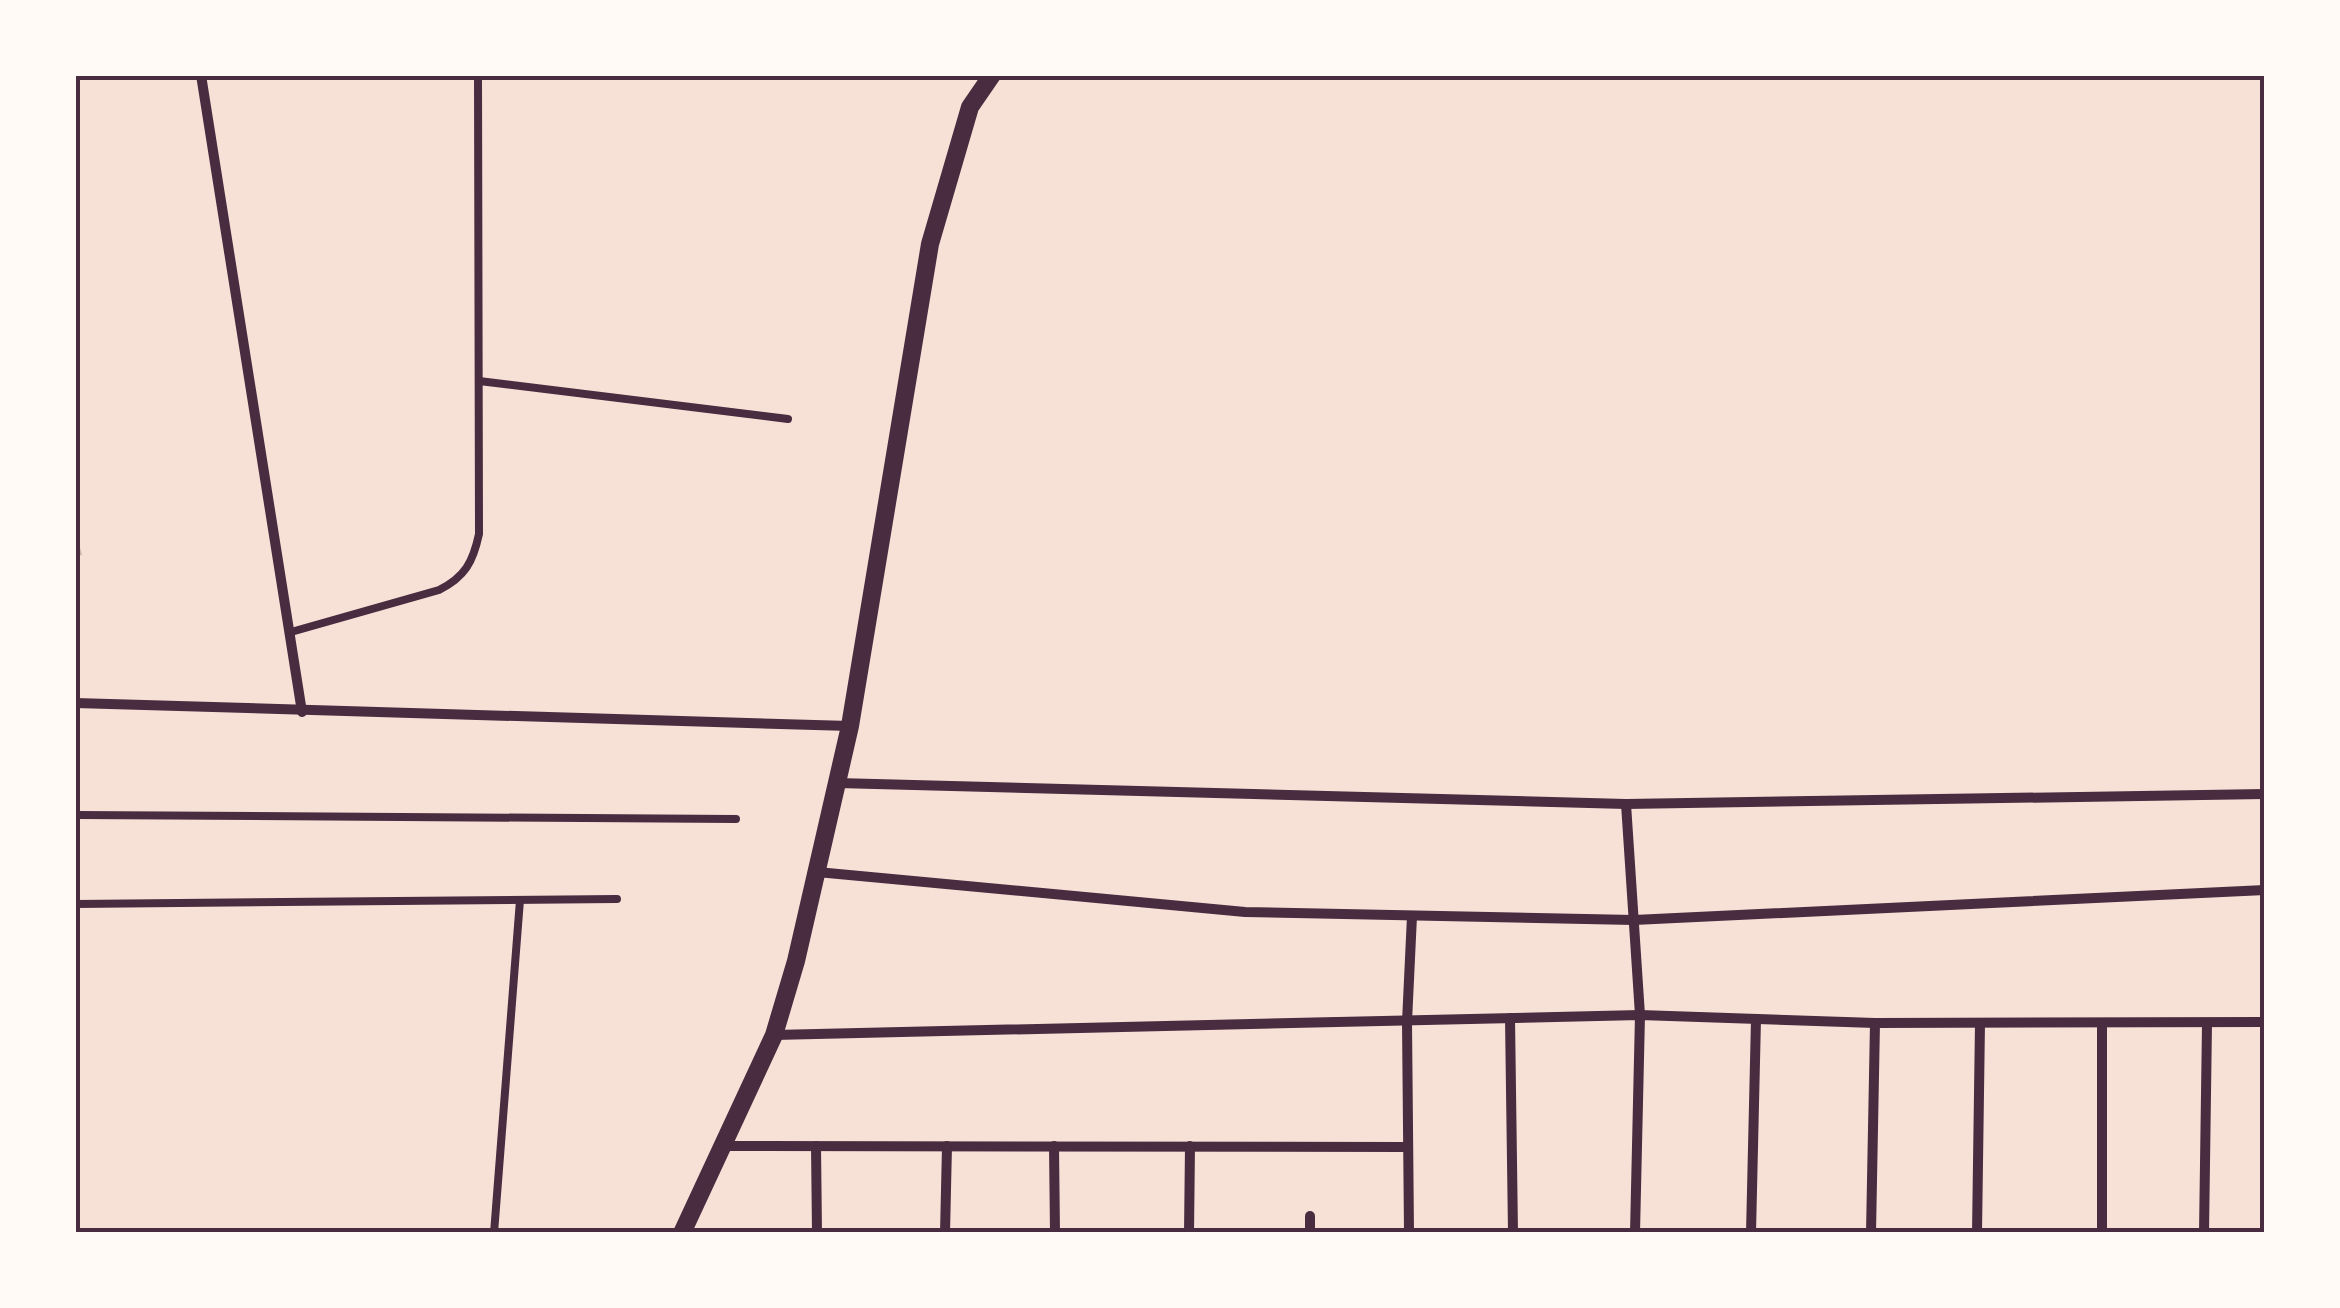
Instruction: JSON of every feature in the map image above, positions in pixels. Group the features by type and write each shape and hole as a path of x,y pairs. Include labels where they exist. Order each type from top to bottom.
{"street":[{"path":"201,75 302,712"},
{"path":"682,1233 774,1035 796,961 850,726 930,244 970,107 992,75"},
{"path":"75,703 850,726"},
{"path":"838,782 1626,804 2265,794"},
{"path":"1626,804 1640,1015 1635,1233"},
{"path":"816,872 1245,912 1634,920 2265,890"},
{"path":"1409,1233 1407,1022 1412,916"},
{"path":"774,1035 1640,1015 1875,1023 2265,1022"},
{"path":"1510,1018 1513,1233"},
{"path":"1752,1233 1756,1019"},
{"path":"1871,1233 1875,1023"},
{"path":"1978,1233 1980,1023"},
{"path":"2102,1024 2102,1233"},
{"path":"2204,1233 2207,1024"},
{"path":"722,1146 1408,1146"},
{"path":"816,1146 817,1233"},
{"path":"945,1233 948,1146"},
{"path":"1054,1146 1054,1233"},
{"path":"1188,1233 1190,1146"},
{"path":"1310,1216 1310,1233"}],"lane":[{"path":"291,632 439,590 456,582 468,569 479,534 478,75"},
{"path":"479,381 788,419"},
{"path":"75,815 736,819"},
{"path":"75,904 617,899"},
{"path":"494,1233 520,900"}],"building":[{"path":"75,528 82,555 75,556"}]}
